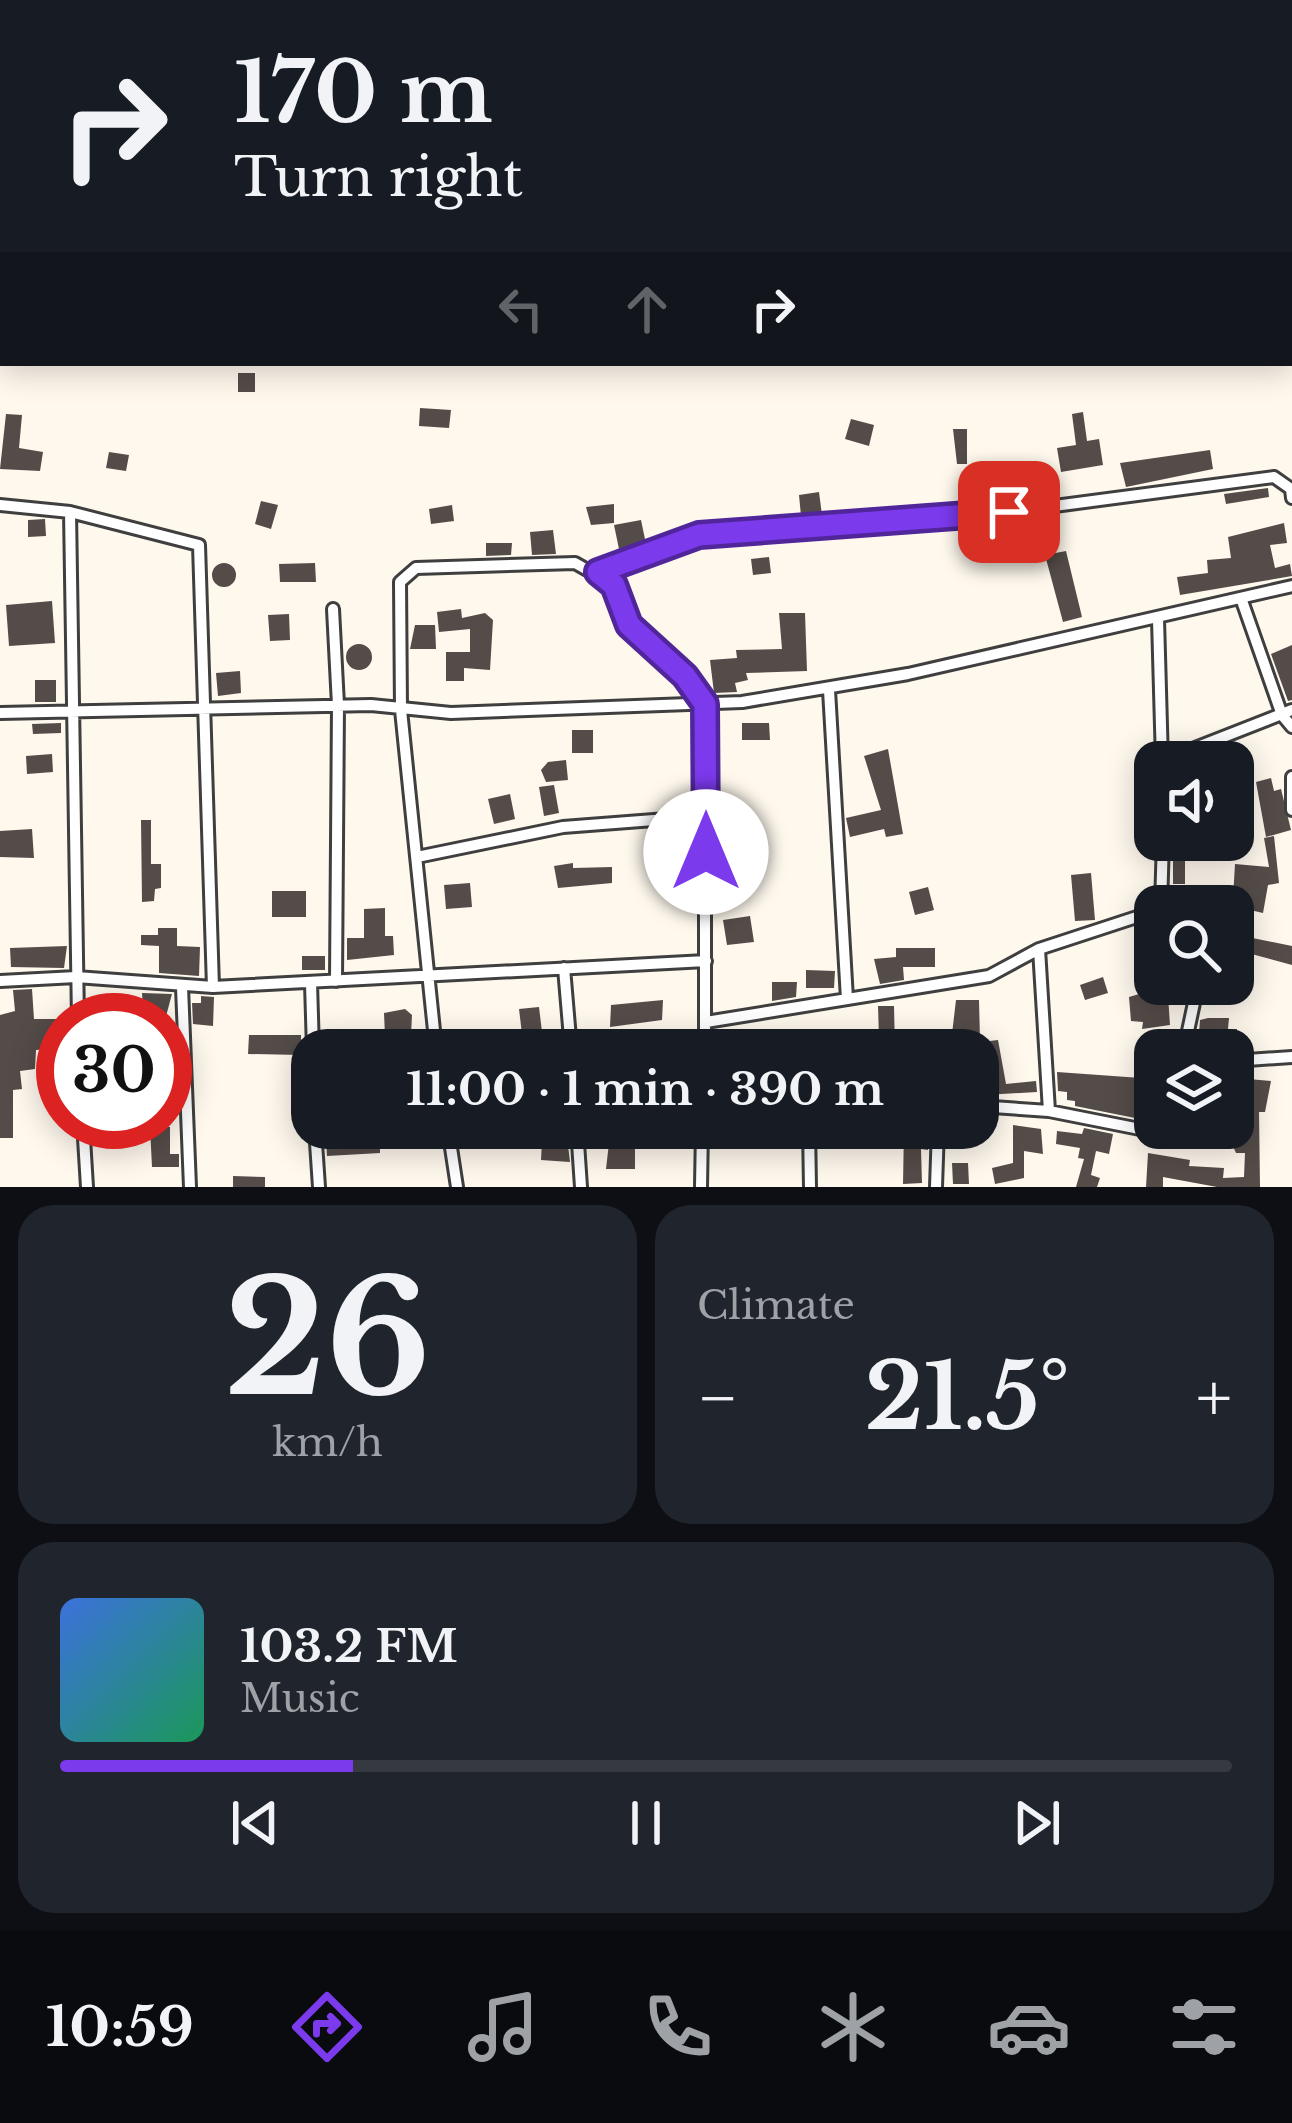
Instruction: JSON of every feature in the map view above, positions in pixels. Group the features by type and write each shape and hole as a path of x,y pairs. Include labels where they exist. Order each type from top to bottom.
{"street":[{"path":"598,572 699,535 740,530 1009,512 1274,476 1291,489 1292,498"},
{"path":"0,505 70,512 199,545 213,988"},
{"path":"70,512 77,993"},
{"path":"434,1029 401,710 397,595 404,574 416,568 575,563 614,585 629,625 685,676 705,704 706,1029"},
{"path":"0,713 338,705 401,710 705,704 829,690 1292,586"},
{"path":"1241,598 1292,727"},
{"path":"333,609 338,705 336,981"},
{"path":"1158,619 1161,741"},
{"path":"829,690 847,999"},
{"path":"1216,741 1287,713"},
{"path":"1292,777 1292,810"},
{"path":"417,857 563,827 706,815"},
{"path":"706,1022 989,976 1039,949 1134,916"},
{"path":"1039,949 1049,1111"},
{"path":"0,982 76,977 213,988 706,961"},
{"path":"564,968 569,1029"},
{"path":"311,983 312,1029"},
{"path":"182,987 190,1187"},
{"path":"1254,1060 1292,1057"},
{"path":"999,1107 1049,1111 1134,1127"},
{"path":"85,1149 87,1187"},
{"path":"316,1149 319,1187"},
{"path":"451,1149 457,1187"},
{"path":"578,1149 581,1187"},
{"path":"701,1187 702,1149"},
{"path":"809,1149 809,1187"},
{"path":"936,1187 937,1149"}],"building":[{"path":"238,373 255,373 255,392 238,392"},
{"path":"420,408 451,410 449,428 419,426"},
{"path":"1083,412 1087,441 1099,439 1103,465 1061,472 1057,448 1076,445 1072,414"},
{"path":"6,414 22,415 19,448 43,452 40,471 0,469"},
{"path":"851,419 874,425 869,446 845,439"},
{"path":"953,429 967,429 967,464 957,464"},
{"path":"1210,450 1213,469 1126,487 1120,463"},
{"path":"109,452 129,455 126,471 106,468"},
{"path":"959,488 1014,491 1014,497 1008,502 960,502"},
{"path":"1268,488 1269,497 1226,504 1224,494"},
{"path":"819,492 822,515 801,516 799,495"},
{"path":"261,501 278,505 271,529 255,524"},
{"path":"614,504 614,523 591,525 586,507"},
{"path":"452,505 454,521 431,524 429,509"},
{"path":"45,519 46,536 28,537 28,520"},
{"path":"641,520 646,544 619,549 614,525"},
{"path":"1284,523 1287,543 1270,545 1275,568 1290,564 1292,576 1180,595 1177,577 1208,573 1207,560 1231,558 1228,537"},
{"path":"553,530 556,554 532,555 530,532"},
{"path":"486,543 512,543 511,555 486,556"},
{"path":"1066,551 1082,617 1063,622 1045,555"},
{"path":"769,557 771,573 753,575 751,559"},
{"path":"219,563 229,563 236,575 229,587 219,587 212,580 212,570"},
{"path":"315,563 316,582 280,582 279,564"},
{"path":"52,601 55,643 9,646 6,605"},
{"path":"461,609 462,618 485,613 493,620 490,670 464,668 464,681 446,681 446,652 470,652 470,629 439,632 437,612"},
{"path":"779,613 805,613 807,671 746,673 748,680 735,683 737,692 714,693 710,660 737,658 736,650 782,649"},
{"path":"289,614 290,640 270,641 268,615"},
{"path":"415,625 435,625 436,649 410,649"},
{"path":"359,644 372,657 359,670 346,657"},
{"path":"1292,645 1292,700 1288,701 1271,654"},
{"path":"240,671 241,693 218,696 216,673"},
{"path":"35,680 56,680 56,702 35,702"},
{"path":"61,723 61,733 33,734 32,724"},
{"path":"742,723 769,723 770,740 742,740"},
{"path":"572,730 593,730 593,753 572,753"},
{"path":"888,749 903,834 886,837 884,829 850,837 846,818 881,810 864,756"},
{"path":"52,754 53,772 27,774 26,756"},
{"path":"566,760 568,780 546,782 541,770 548,762"},
{"path":"1271,778 1274,791 1281,789 1291,830 1266,837 1256,782"},
{"path":"554,785 559,813 544,816 539,787"},
{"path":"510,794 515,819 494,824 488,799"},
{"path":"141,820 151,820 151,864 161,864 161,888 155,889 154,901 142,902"},
{"path":"32,829 34,858 0,857 0,831"},
{"path":"1274,836 1279,883 1268,885 1263,913 1254,911 1254,885 1234,885 1235,864 1269,867 1264,838"},
{"path":"756,859 756,884 734,884 733,860"},
{"path":"1173,861 1185,861 1185,884 1173,884"},
{"path":"573,863 573,868 612,867 612,883 558,888 554,866"},
{"path":"1091,873 1095,920 1075,921 1071,875"},
{"path":"470,883 472,907 446,909 444,885"},
{"path":"928,887 934,910 915,915 909,892"},
{"path":"272,891 306,891 306,917 272,917"},
{"path":"385,908 385,936 393,936 394,955 347,960 347,938 364,938 364,909"},
{"path":"750,916 754,942 727,945 723,920"},
{"path":"158,928 177,928 177,946 200,947 199,976 159,973 159,946 141,945 141,935 158,935"},
{"path":"1254,938 1292,946 1292,965 1254,955"},
{"path":"67,946 64,968 11,967 10,948"},
{"path":"896,948 935,948 935,967 903,967 904,980 880,984 874,959 896,957"},
{"path":"302,956 325,956 325,970 302,970"},
{"path":"806,970 835,971 834,988 806,988"},
{"path":"1103,977 1108,993 1085,1000 1080,985"},
{"path":"772,982 797,982 796,997 772,1001"},
{"path":"32,989 35,1069 20,1071 22,1089 13,1090 13,1138 0,1138 0,1015 15,1011 13,990"},
{"path":"201,996 214,997 213,1026 193,1024 192,1003 201,1003"},
{"path":"1134,996 1134,1005 1169,1005 1170,1025 1142,1029 1143,1022 1131,1021 1129,997"},
{"path":"663,1000 662,1020 610,1027 611,1005"},
{"path":"956,1000 979,1000 980,1029 953,1029"},
{"path":"878,1006 894,1006 895,1029 879,1029"},
{"path":"539,1007 542,1029 521,1029 519,1009"},
{"path":"405,1009 412,1015 411,1029 385,1029 384,1013"},
{"path":"1229,1018 1228,1029 1199,1029 1200,1020"},
{"path":"249,1035 291,1035 291,1055 248,1054"},
{"path":"999,1046 1006,1084 1036,1081 1037,1092 999,1094"},
{"path":"1057,1072 1134,1078 1134,1118 1075,1106 1075,1101 1067,1100 1067,1092 1058,1091"},
{"path":"1254,1080 1271,1081 1265,1112 1259,1112 1260,1187 1217,1187 1163,1177 1163,1187 1146,1187 1148,1153 1190,1160 1189,1166 1224,1168 1223,1178 1244,1177 1245,1153 1234,1149 1254,1149"},
{"path":"1013,1125 1041,1129 1043,1154 1024,1151 1024,1178 995,1184 992,1168 1013,1163"},
{"path":"1084,1128 1113,1134 1109,1154 1096,1151 1091,1175 1100,1178 1097,1187 1076,1187 1084,1159 1078,1158 1080,1148 1056,1144 1057,1131 1082,1134"},
{"path":"151,1149 179,1154 179,1167 152,1167"},
{"path":"327,1149 380,1149 380,1153 327,1156"},
{"path":"542,1149 568,1149 570,1162 541,1160"},
{"path":"608,1149 635,1149 635,1169 606,1169"},
{"path":"904,1149 921,1149 922,1183 903,1184"},
{"path":"952,1163 968,1163 969,1184 953,1184"},
{"path":"233,1176 265,1177 265,1187 233,1187"}],"route":[{"path":"706,852 705,704 685,676 629,625 614,585 598,572 699,535 863,519 1009,512"}]}
